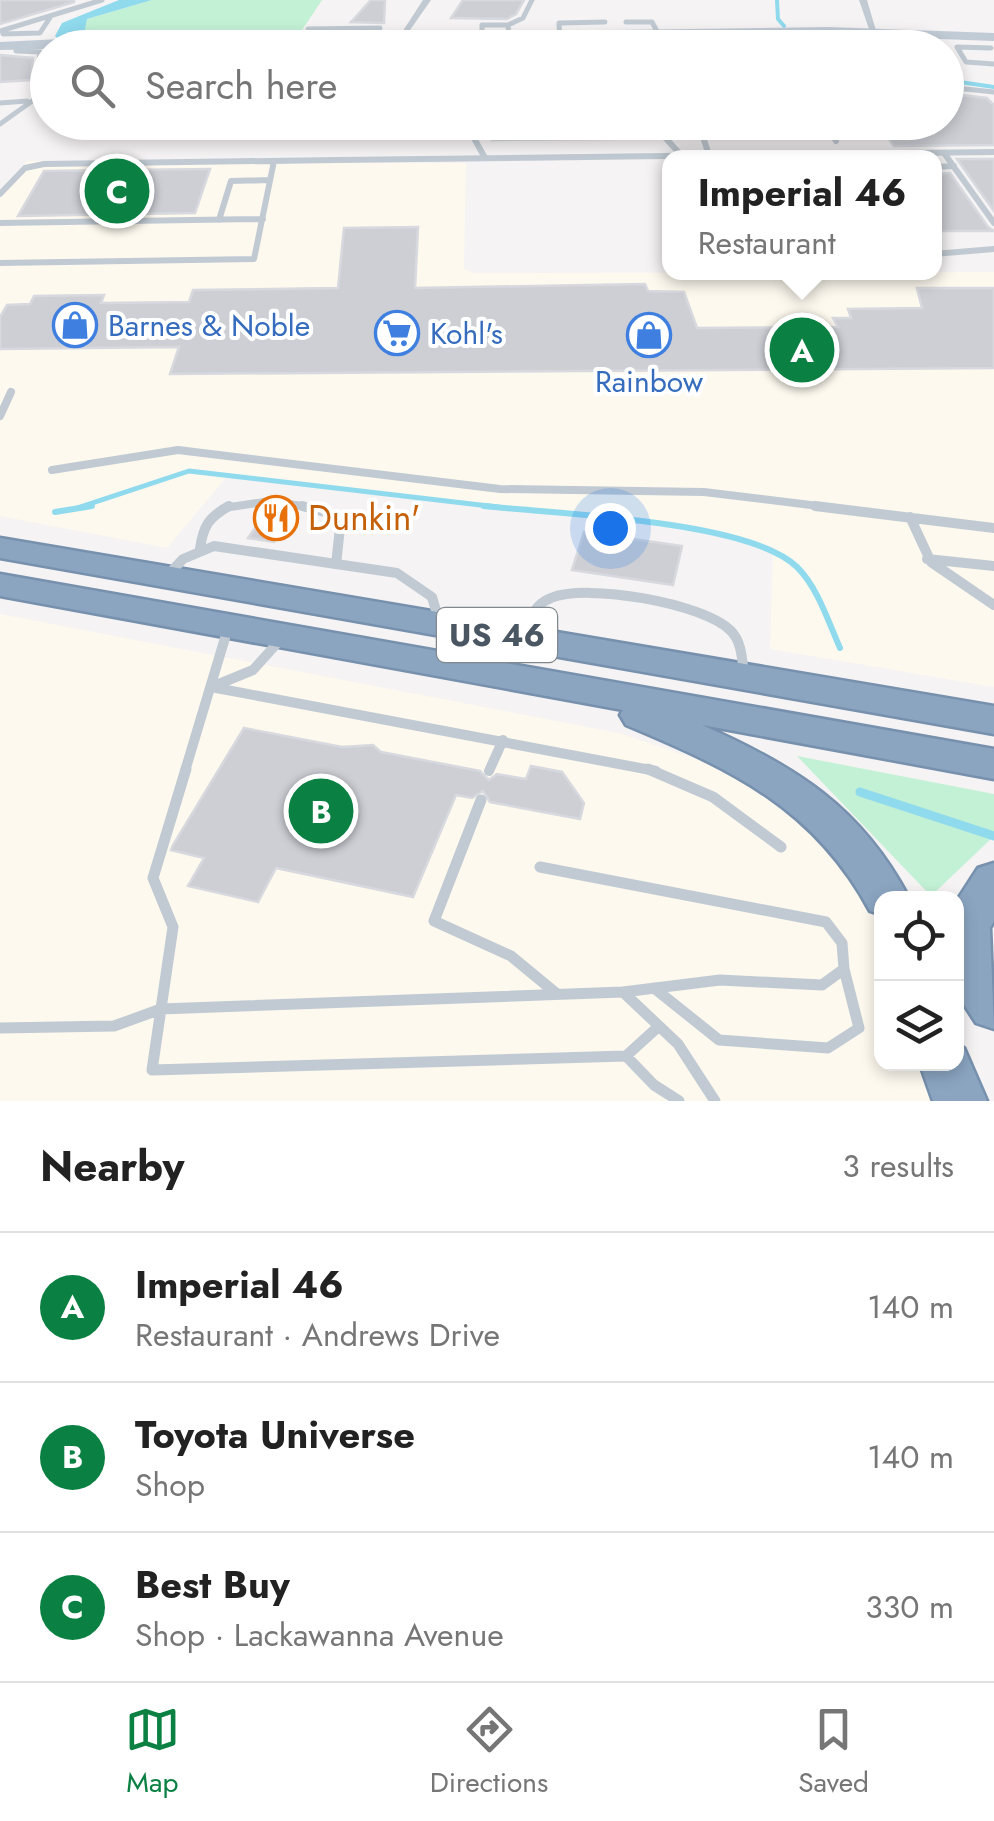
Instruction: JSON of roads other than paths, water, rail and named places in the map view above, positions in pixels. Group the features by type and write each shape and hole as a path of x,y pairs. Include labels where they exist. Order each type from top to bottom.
{"highway":[{"name":"US 46","path":"0,548 994,720"},
{"name":"US 46","path":"0,585 994,764"},
{"path":"570,686 742,759 795,794 842,833 881,891"},
{"path":"994,881 966,928 994,1038"},
{"path":"949,1071 960,1101"}],"street":[{"path":"406,30 428,0"},
{"path":"863,0 873,30"},
{"path":"964,42 992,44"},
{"path":"0,46 30,46"},
{"path":"944,153 994,152"},
{"path":"337,160 662,155"}],"lane":[{"path":"0,32 102,0"},
{"path":"516,30 532,0"},
{"path":"42,30 52,16"},
{"path":"560,30 559,23 604,22"},
{"path":"367,30 380,28"},
{"path":"308,29 315,30"},
{"path":"0,32 30,32"},
{"path":"964,46 992,44"},
{"path":"16,48 30,50"},
{"path":"964,59 994,64"},
{"path":"964,89 994,92"},
{"path":"0,102 30,101"},
{"path":"0,124 30,101"},
{"path":"474,140 484,158"},
{"path":"944,153 994,223"},
{"path":"0,194 18,172 34,165 337,160"},
{"path":"0,263 254,258 274,161"},
{"path":"942,167 954,166"},
{"path":"219,220 231,181 270,180"},
{"path":"0,224 263,219"},
{"path":"942,253 994,249"},
{"path":"0,416 12,392"},
{"path":"52,470 168,449 500,490 704,492 994,528"},
{"path":"200,550 201,532 220,508 258,502 329,514 340,528 336,564"},
{"path":"910,517 919,552 994,604"},
{"path":"166,577 200,550 214,546 397,572 432,596 440,625"},
{"path":"927,559 994,566"},
{"path":"522,639 531,610 552,596 570,593 693,609 730,630 740,645 745,678"},
{"path":"228,626 154,878 174,927 152,1070 626,1056 659,1026"},
{"path":"212,687 253,670 284,636"},
{"path":"212,687 683,778 722,799 781,846"},
{"path":"489,772 502,740"},
{"path":"481,800 434,921 510,956 557,994"},
{"path":"540,868 826,922 842,943 844,969 860,1028 828,1048 719,1040 654,988"},
{"path":"0,1028 114,1026 160,1009 623,992 720,980 822,984 844,969"},
{"path":"623,992 701,1074 715,1101"},
{"path":"626,1056 654,1085 679,1101"}],"water":[{"path":"119,0 152,0 87,19 85,30 58,30 62,23"}],"waterway":[{"path":"777,0 778,19 784,26"},
{"path":"964,83 994,87"},
{"path":"77,508 189,471 502,508"},
{"path":"55,512 92,506"},
{"path":"484,506 502,508"},
{"path":"502,508 696,529 773,551 797,567 811,585 840,648"},
{"path":"502,508 506,508"},
{"path":"860,792 994,836"}],"place":[{"name":"Best Buy","path":"117,191"},
{"name":"Barnes & Noble","path":"75,325"},
{"name":"Kohl's","path":"397,333"},
{"name":"Rainbow","path":"649,335"},
{"name":"Imperial 46","path":"802,350"},
{"name":"Dunkin'","path":"276,518"},
{"name":"Toyota Universe","path":"321,811"}]}
